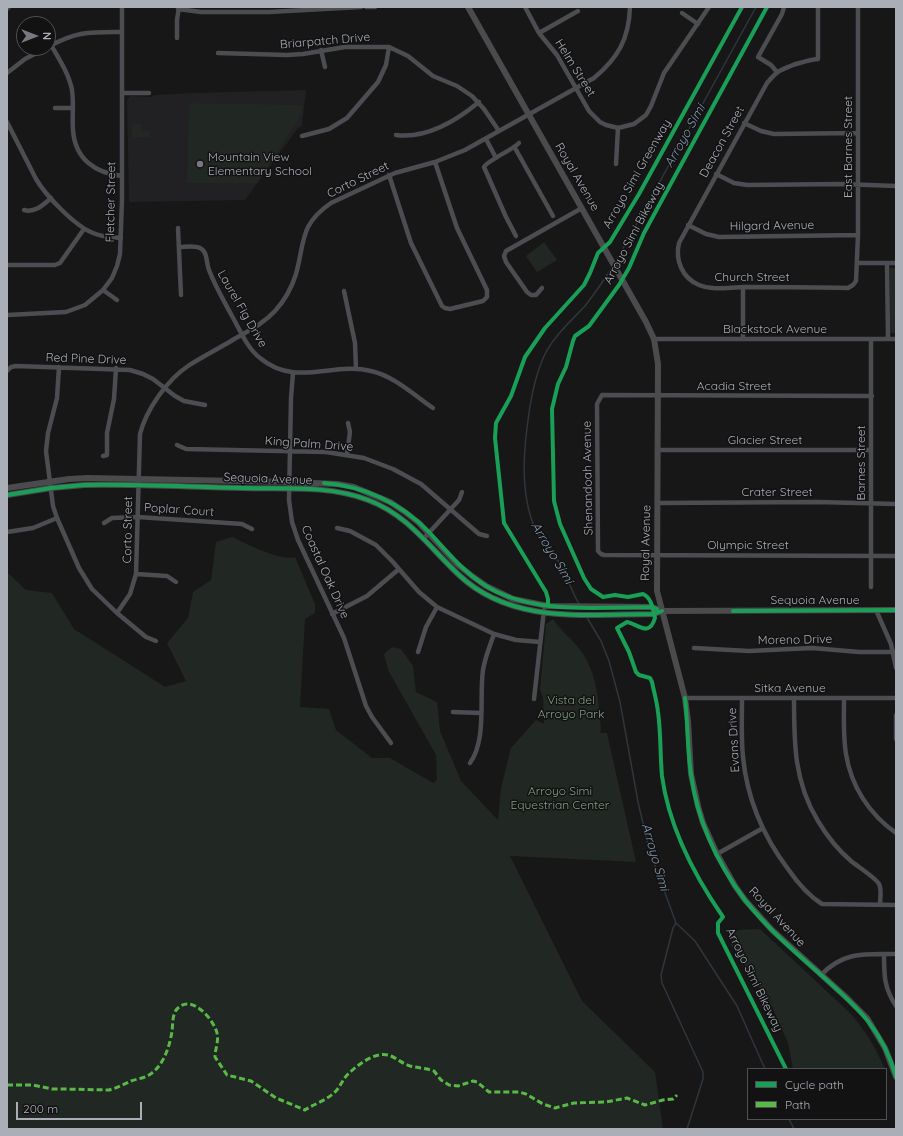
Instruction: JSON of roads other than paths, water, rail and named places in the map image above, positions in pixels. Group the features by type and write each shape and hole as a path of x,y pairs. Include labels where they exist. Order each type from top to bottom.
{"main road":[{"name":"Royal Avenue","path":"468,7 620,275 654,339 658,364 657,591 685,698 688,721 689,758 694,789 703,823 716,854 735,886 772,930 847,998 870,1022 885,1048 896,1077"},
{"name":"Sequoia Avenue","path":"7,495 88,478 139,478 290,485 334,491 368,500 401,518 424,538 461,577 484,593 505,603 543,613 654,614 662,611 896,610"},
{"name":"Sequoia Avenue","path":"7,488 50,485 337,484 354,487 390,502 405,512 429,533 457,564 472,576 486,586 521,602 559,607 652,607 662,611"}],"street":[{"name":"Fletcher Street","path":"7,315 66,312 85,305 103,290 112,278 117,266 120,254 121,238 122,7"},
{"path":"177,38 179,8 201,12 269,12 361,7"},
{"path":"366,7 375,7"},
{"name":"Helm Street","path":"525,7 540,33 557,55 595,118 606,125 618,128"},
{"name":"Corto Street","path":"117,613 130,594 136,574 139,443 142,426 150,408 165,388 188,366 266,320 276,310 285,298 296,275 304,235 309,224 331,203 404,170 435,162 465,150 594,78 616,56 624,41 628,28 630,7"},
{"path":"616,164 618,128 634,124 646,115 664,73 709,7"},
{"path":"777,72 771,65 758,57 782,14 784,7"},
{"name":"Deacon Street","path":"688,225 763,89 777,72 783,68 793,66 804,60 818,59 818,7"},
{"name":"East Barnes Street","path":"853,285 857,278 858,263 858,7"},
{"path":"540,33 578,11"},
{"path":"682,13 698,24"},
{"path":"56,43 81,33 122,32"},
{"name":"Briarpatch Drive","path":"218,53 287,55 345,47 389,47 408,56 433,76 464,90 479,102 499,131"},
{"path":"302,136 330,129 347,118 378,82 386,65 389,47"},
{"path":"321,50 325,67"},
{"path":"7,73 31,56"},
{"path":"54,56 69,79 73,98 74,136 76,146 89,164 100,171 111,175 122,176"},
{"path":"122,93 149,93"},
{"path":"396,135 408,136 422,134 436,129 460,117 479,102"},
{"path":"55,108 73,108"},
{"path":"7,122 36,179 42,188 72,220 84,229 100,236 121,238"},
{"path":"744,122 761,131 774,134 858,133"},
{"path":"486,139 496,158"},
{"path":"516,236 484,167 487,163 515,148 519,143"},
{"path":"515,148 553,216"},
{"path":"389,176 411,243 435,292 445,308 450,309 483,301 487,297 487,290 457,228 435,162"},
{"path":"716,174 734,183 746,186 842,184 858,186 896,186"},
{"path":"24,210 30,212 51,198"},
{"path":"542,288 536,295 531,295 527,292 506,262 504,256 506,251 582,208"},
{"name":"Hilgard Avenue","path":"688,225 706,234 719,237 858,235"},
{"name":"Church Street","path":"688,225 679,243 679,264 684,275 695,283 705,287 743,286 848,288 853,285"},
{"path":"178,228 181,295"},
{"path":"7,265 60,264 84,229"},
{"name":"Laurel Fig Drive","path":"179,247 195,247 204,251 208,268 214,282 243,334 258,357 267,364 277,369 293,373 356,369 371,370 386,376 433,408"},
{"path":"858,263 896,263"},
{"path":"887,263 888,339"},
{"path":"743,286 743,339"},
{"path":"103,290 117,300"},
{"path":"344,291 355,343 356,369"},
{"name":"Blackstock Avenue","path":"654,339 896,339"},
{"name":"Barnes Street","path":"871,339 872,587"},
{"name":"Red Pine Drive","path":"7,371 11,367 16,366 116,368 130,370 153,379 184,401 205,405"},
{"path":"59,367 57,398 48,433 46,451 53,506 57,518 79,568 98,596 146,637 156,641"},
{"path":"103,456 107,455 107,433 114,399 116,368"},
{"name":"Coastal Oak Drive","path":"293,373 289,510 295,532 348,647 366,706 372,718 391,743"},
{"name":"Acadia Street","path":"598,400 602,396 872,396"},
{"name":"Shenandoah Avenue","path":"598,400 598,551 601,554"},
{"path":"347,454 350,432 348,423"},
{"name":"King Palm Drive","path":"177,446 186,449 326,452 347,454 379,463 421,484 479,534 487,536"},
{"name":"Glacier Street","path":"658,450 872,450"},
{"path":"424,538 451,510 459,500 462,492"},
{"name":"Crater Street","path":"658,502 896,504"},
{"name":"Poplar Court","path":"104,522 112,518 138,517 242,524 252,529"},
{"path":"7,532 33,528 57,518"},
{"path":"337,528 350,531 376,545 419,592 437,607 494,634 516,640 540,642"},
{"name":"Olympic Street","path":"601,554 896,556"},
{"path":"332,614 367,596 399,569"},
{"path":"136,574 167,576 176,582"},
{"path":"534,699 544,606"},
{"path":"418,652 426,627 437,607"},
{"path":"876,610 895,652 896,668"},
{"path":"470,763 474,757 479,738 486,654 494,634"},
{"name":"Moreno Drive","path":"694,648 749,651 812,648 859,652 895,652"},
{"name":"Sitka Avenue","path":"685,698 896,698"},
{"name":"Evans Drive","path":"742,698 742,743 745,770 752,799 771,845 785,866 805,889 819,902 826,905 880,905"},
{"path":"794,698 795,756 799,777 818,822 833,843 851,861 878,882 880,887 880,905 896,905"},
{"path":"844,699 846,753 854,782 861,796 870,808 896,833"},
{"path":"453,712 481,713"},
{"path":"896,715 896,739"},
{"path":"716,854 763,828"},
{"path":"821,975 836,962 846,957 863,954 896,954"},
{"path":"884,954 884,977 886,989 896,1006"}],"waterway":[{"name":"Arroyo Simi","path":"615,263 756,7"},
{"name":"Arroyo Simi","path":"579,604 561,566 540,537 532,521 528,508 524,481 526,440 533,390 546,352 559,333 585,306 613,266"},
{"name":"Arroyo Simi","path":"586,616 601,641 609,661 620,702 638,802 649,849 676,923 695,941 737,1006 765,1068"},
{"path":"676,923 673,928 661,975 662,983 703,1072 703,1079 687,1129"},
{"name":"Arroyo Simi","path":"790,1120 794,1129"}],"place":[{"name":"Mountain View Elementary School","path":"200,164"}],"park label":[{"name":"Vista del Arroyo Park","path":"571,707"},
{"name":"Arroyo Simi Equestrian Center","path":"560,798"}]}
